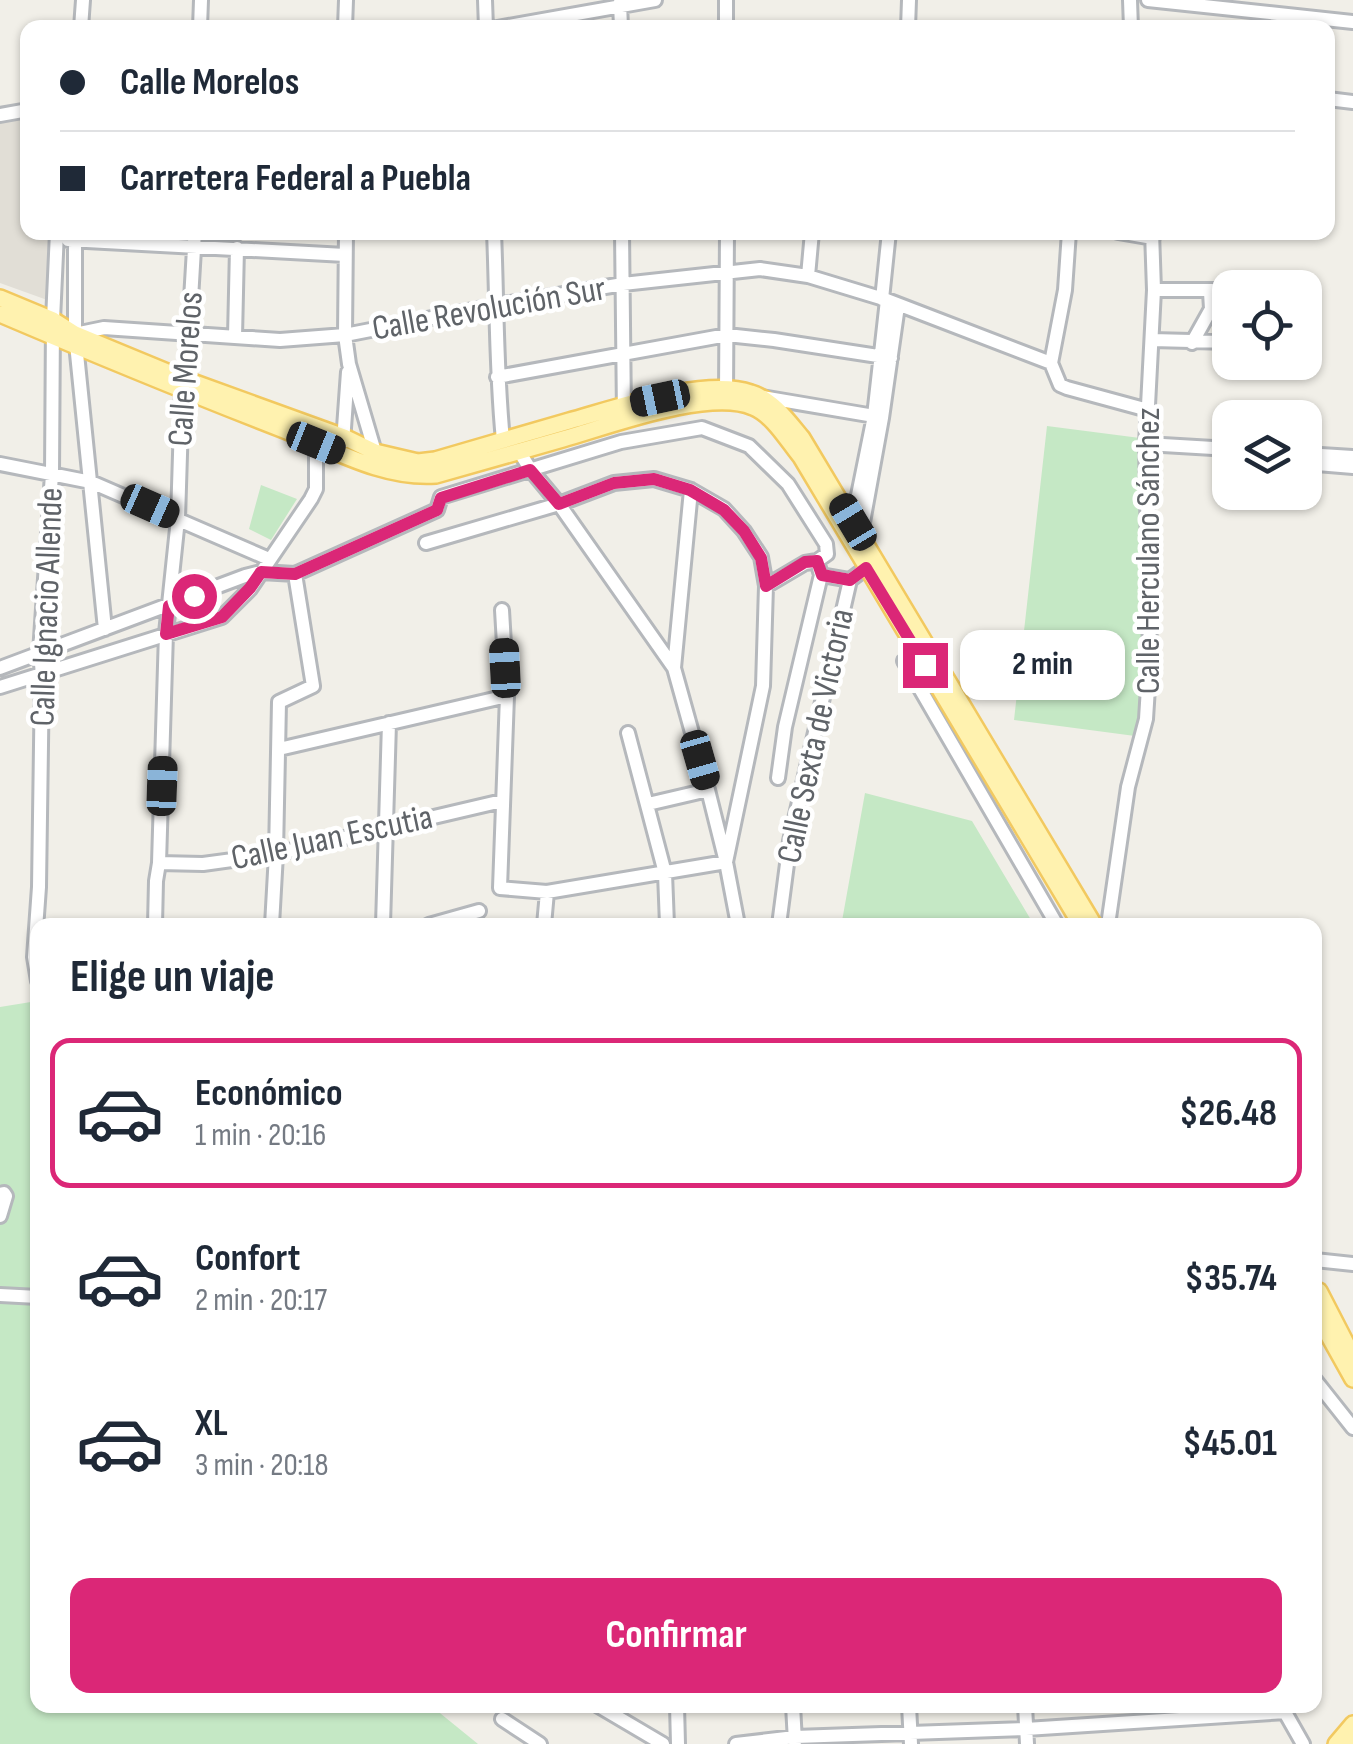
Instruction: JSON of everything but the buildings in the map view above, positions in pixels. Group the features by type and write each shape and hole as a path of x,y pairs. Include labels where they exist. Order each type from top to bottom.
{"main road":[{"path":"0,298 76,341 373,459 418,462 436,468 519,452 624,413"},
{"path":"0,314 53,328"},
{"path":"183,384 316,443 342,445"},
{"path":"726,394 770,420 838,509"},
{"path":"436,468 503,440 624,413 726,394 762,397 782,413 802,438 854,536 1090,918"},
{"path":"871,564 1078,918"},
{"path":"1322,1294 1353,1333"},
{"path":"1322,1298 1353,1358"},
{"path":"1322,1324 1353,1379"},
{"path":"1336,1744 1353,1724"}],"street":[{"path":"536,20 655,0"},
{"path":"1148,0 1334,20"},
{"name":"Calle Ignacio Allende","path":"37,918 40,653 52,474 57,240"},
{"path":"74,240 76,341 105,630"},
{"name":"Calle Morelos","path":"155,918 166,634 178,519 183,384 195,240"},
{"path":"200,240 237,248 346,255"},
{"path":"346,240 348,364 373,459"},
{"path":"494,240 497,378 503,440"},
{"path":"622,240 624,413"},
{"path":"726,394 727,240"},
{"path":"808,276 811,240"},
{"path":"854,536 886,357 889,240"},
{"path":"1069,240 1051,363 1060,385 1148,410"},
{"name":"Calle Herculano Sánchez","path":"1109,918 1128,788 1146,719 1150,656 1146,447 1154,290 1152,240"},
{"path":"235,337 237,248"},
{"name":"Calle Revolución Sur","path":"76,341 104,328 280,340 345,335 623,284 760,269 808,276 889,302 1051,363"},
{"path":"1154,290 1210,292 1210,309 1192,342"},
{"path":"497,378 727,335 886,357"},
{"path":"1152,340 1212,342"},
{"path":"342,445 348,364"},
{"path":"762,397 878,417"},
{"path":"441,498 621,442 702,428 749,446 788,484 826,544 827,554 819,568 778,778"},
{"path":"0,687 222,617 250,588 316,489 316,443"},
{"path":"1146,447 1212,449"},
{"path":"1146,447 1212,456"},
{"path":"519,452 674,668 708,790 737,918"},
{"path":"1322,457 1352,462"},
{"path":"1322,463 1352,462"},
{"path":"0,464 92,482 269,559"},
{"path":"0,668 245,576 261,572 295,574 437,510 441,498 436,468"},
{"path":"426,543 559,504 614,483 654,479 690,490 724,510 744,531 761,558 766,586 763,686 726,862"},
{"path":"674,668 690,490"},
{"path":"766,586 805,562 850,580"},
{"name":"Calle Sexta de Victoria","path":"779,918 790,841 850,580 871,564"},
{"path":"272,918 279,702 313,686 295,574"},
{"path":"502,610 506,696 500,888 547,892 726,862"},
{"path":"904,661 1054,918"},
{"path":"280,750 506,696"},
{"path":"383,918 389,723"},
{"path":"628,733 665,873 668,918"},
{"path":"648,804 708,790"},
{"name":"Calle Juan Escutia","path":"160,863 203,864 276,854 502,802"},
{"path":"545,918 547,892"},
{"path":"456,918 479,912"},
{"path":"0,1194 6,1196 0,1216"},
{"path":"1322,1261 1353,1264"},
{"path":"0,1296 30,1297"},
{"path":"1322,1389 1353,1428"},
{"path":"611,1713 663,1744"},
{"path":"676,1713 678,1744"},
{"path":"793,1713 795,1740"},
{"path":"909,1713 910,1739"},
{"path":"1025,1713 1026,1744"},
{"path":"736,1744 910,1739 1229,1713"},
{"path":"1285,1713 1303,1744"},
{"path":"502,1719 540,1744"}],"shaded area":[{"path":"20,117 20,240 53,240 50,301 0,283 0,122"}],"green space":[{"path":"1047,426 1140,438 1144,656 1135,736 1014,720"},
{"path":"261,485 297,499 271,540 249,529"},
{"path":"865,793 972,821 1030,918 843,918"},
{"path":"30,1002 30,1713 440,1713 478,1744 0,1744 0,1007"}],"route":[{"path":"194,596 169,606 166,634 222,617 261,572 295,574 437,510 441,498 470,488 530,470 559,504 614,483 654,479 690,490 724,510 744,531 761,558 766,586 805,562 817,561 822,575 850,580 866,568 925,665"}]}
